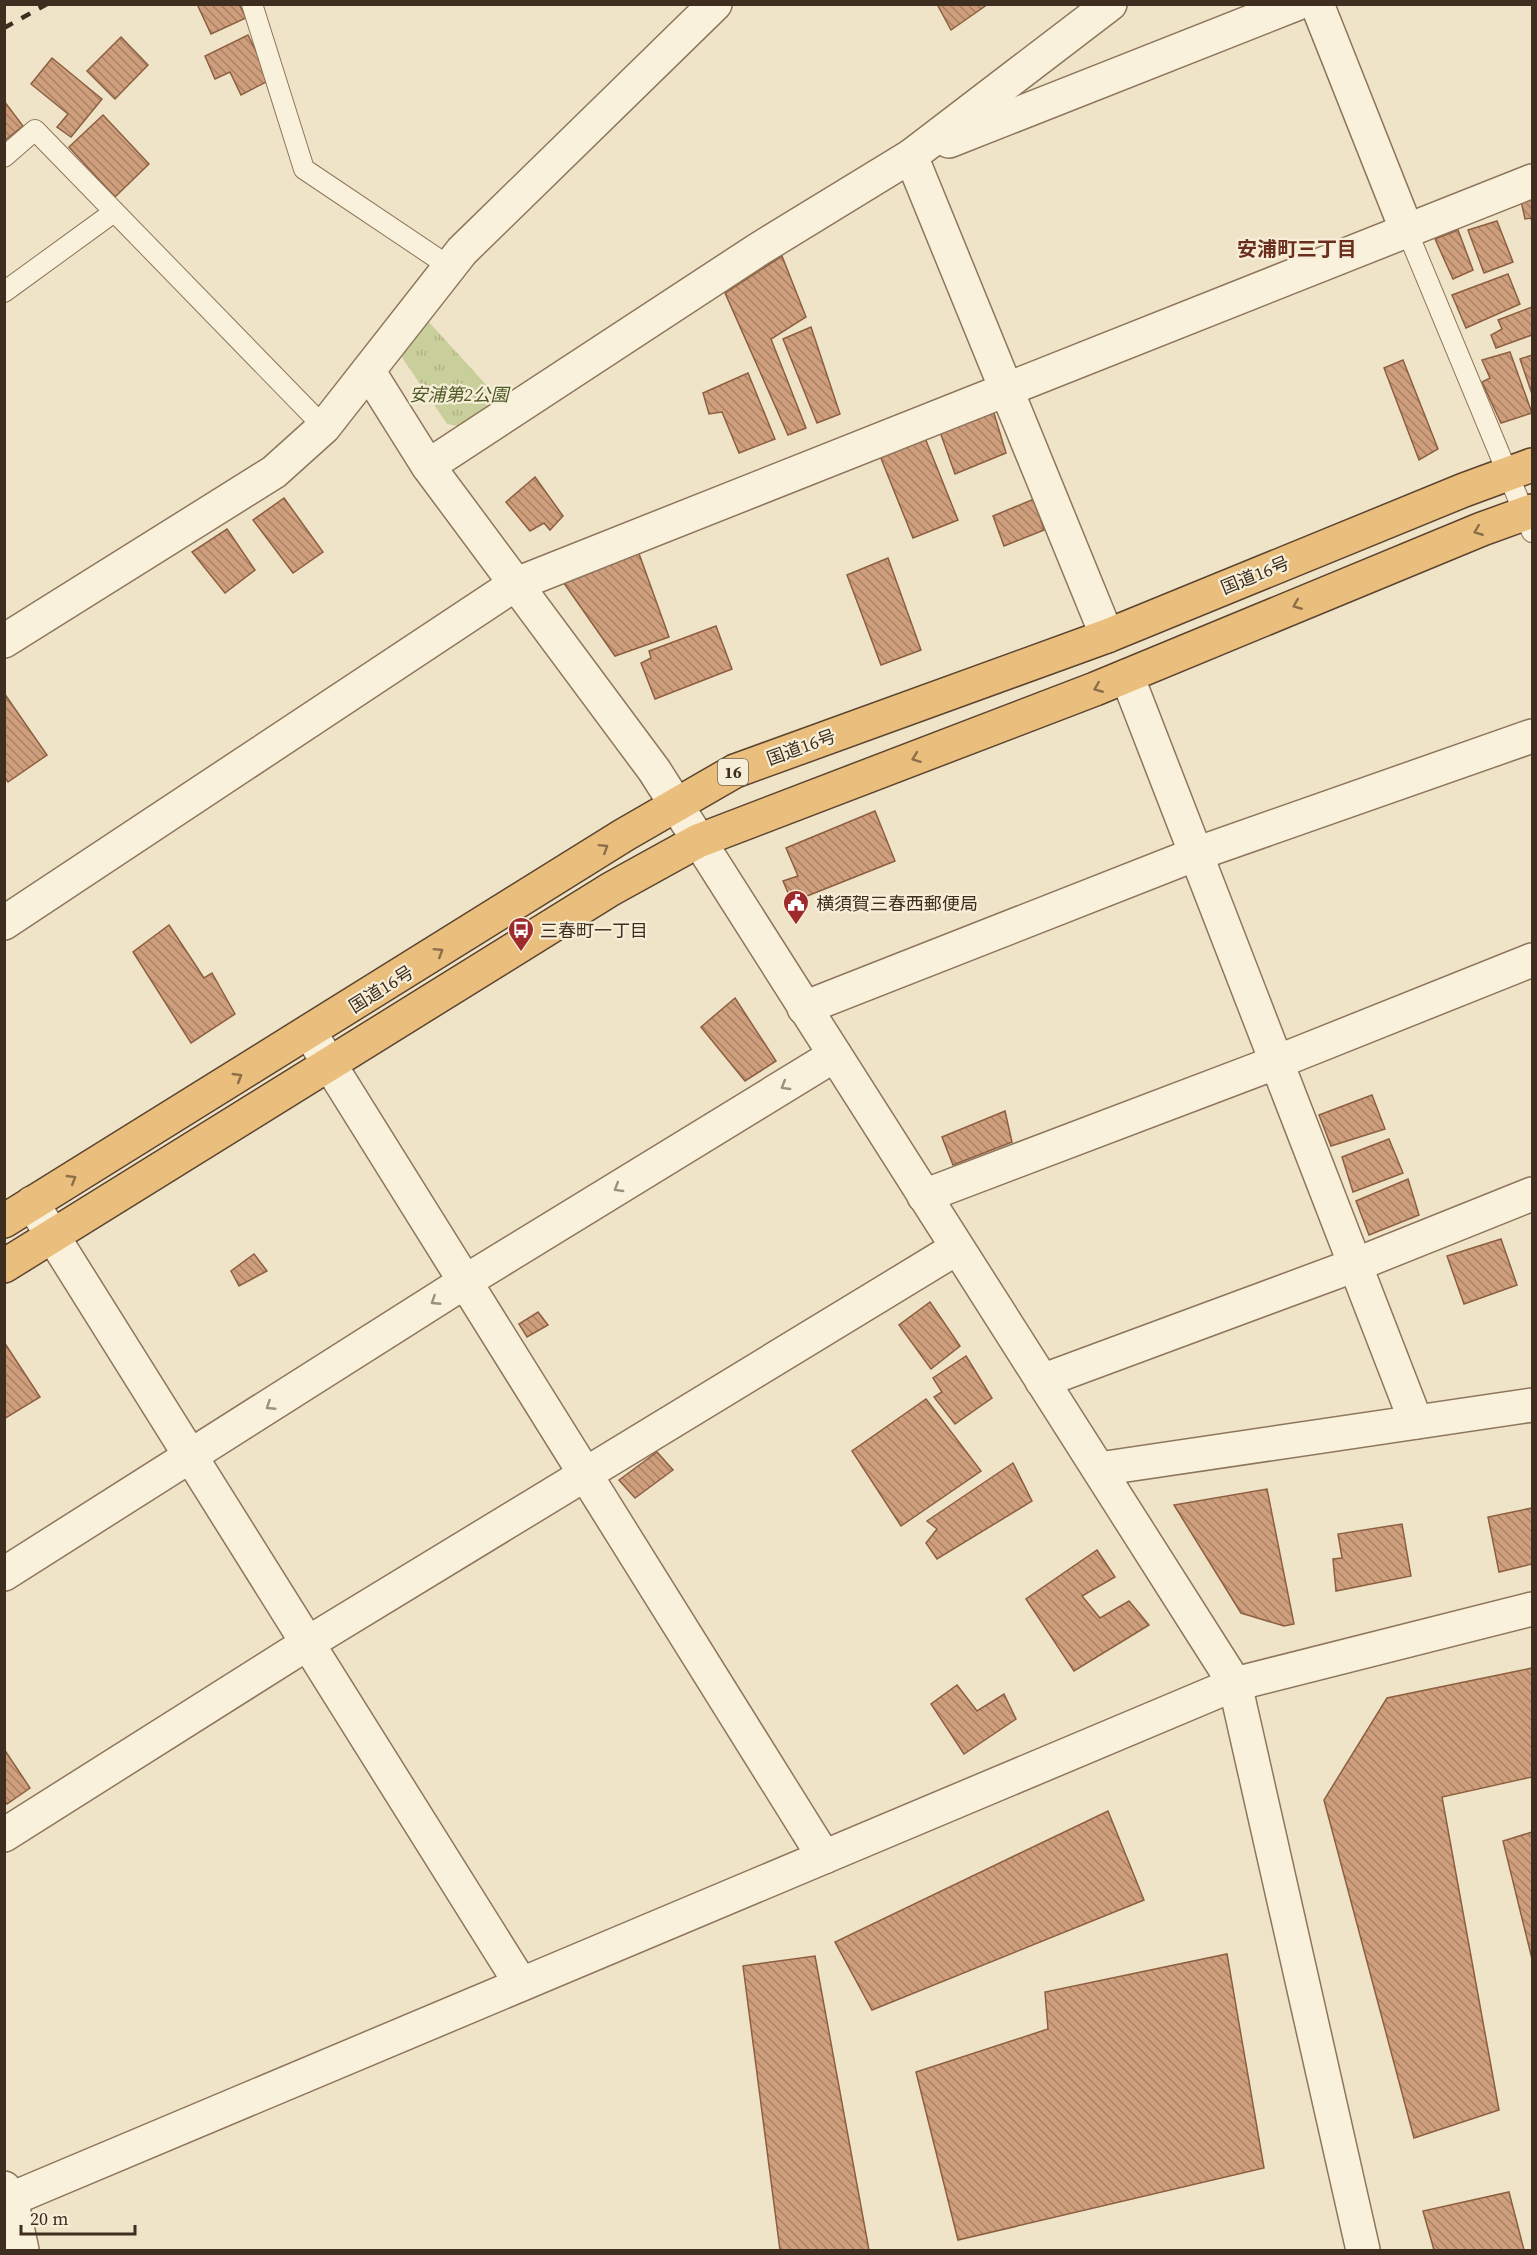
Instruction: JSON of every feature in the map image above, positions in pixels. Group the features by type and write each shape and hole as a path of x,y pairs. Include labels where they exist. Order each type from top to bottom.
{"highway":[{"name":"国道16号","path":"12,1214 310,1033 614,842 735,771 1107,636 1464,490 1520,470"},
{"path":"4,1266 331,1066 612,889 698,841 1530,519"}],"street":[{"path":"428,466 759,249 911,156 1110,4"},
{"path":"911,156 1296,4"},
{"path":"1317,4 1407,231"},
{"path":"4,641 274,472 324,427 462,252 568,145 714,5"},
{"path":"911,156 1107,636"},
{"path":"4,923 514,585 1533,181"},
{"path":"369,372 428,466 514,585 654,770 1235,1684 1363,2250"},
{"path":"1127,676 1416,1422"},
{"path":"804,1008 1196,854 1533,736"},
{"path":"924,1196 1276,1062 1533,960"},
{"path":"310,1033 824,1857"},
{"path":"4,1574 466,1281 835,1055"},
{"path":"1041,1381 1355,1265 1533,1194"},
{"path":"12,1214 53,1236 521,1984"},
{"path":"4,1835 308,1643 957,1248"},
{"path":"1099,1470 1533,1405"},
{"path":"22,2250 7,2196 521,1984 1235,1684 1533,1609"}],"lane":[{"path":"252,4 304,169 450,267"},
{"path":"4,157 35,130 324,427"},
{"path":"4,292 114,212"},
{"path":"1407,231 1520,470 1530,519"}],"green space":[{"name":"安浦第2公園","path":"427,320 501,401 463,427 447,424 399,353"}],"building":[{"path":"197,4 239,4 246,18 211,34"},
{"path":"937,4 988,4 951,30"},
{"path":"248,35 270,80 241,95 230,72 215,79 205,56"},
{"path":"121,37 148,65 115,99 87,71"},
{"path":"52,58 102,99 71,137 57,127 68,114 31,84"},
{"path":"4,101 23,126 4,141"},
{"path":"103,115 149,164 115,197 69,147"},
{"path":"1532,196 1532,222 1531,218 1525,219 1521,201"},
{"path":"1497,221 1513,262 1484,273 1468,230"},
{"path":"1458,230 1473,270 1453,279 1435,239"},
{"path":"782,256 806,317 771,339 806,428 788,435 725,293"},
{"path":"1508,274 1520,304 1466,328 1452,295"},
{"path":"1532,307 1532,335 1496,348 1491,335 1502,329 1498,320"},
{"path":"811,327 840,414 817,423 783,339"},
{"path":"1510,352 1532,413 1501,423 1482,382 1490,378 1482,360"},
{"path":"1532,355 1532,394 1520,359"},
{"path":"1403,360 1438,449 1419,460 1384,368"},
{"path":"748,373 775,439 739,453 722,412 709,414 703,393"},
{"path":"993,410 1006,453 955,474 940,432"},
{"path":"923,433 958,520 913,538 878,451"},
{"path":"535,477 563,516 550,530 544,523 530,531 506,502"},
{"path":"284,498 323,552 293,573 253,520"},
{"path":"1034,499 1044,530 1004,546 993,516"},
{"path":"227,529 255,570 225,593 192,552"},
{"path":"637,548 669,637 615,656 559,576"},
{"path":"888,558 921,650 881,665 847,575"},
{"path":"716,626 732,669 655,699 641,663 651,658 649,651"},
{"path":"4,693 47,755 8,782 4,776"},
{"path":"875,811 895,861 792,902 783,881 798,876 786,848"},
{"path":"169,925 204,978 212,973 235,1014 191,1043 133,952"},
{"path":"735,998 776,1061 745,1081 701,1027"},
{"path":"1372,1095 1385,1129 1331,1146 1319,1115"},
{"path":"1005,1111 1012,1142 953,1165 942,1137"},
{"path":"1389,1139 1403,1173 1353,1192 1342,1157"},
{"path":"1408,1179 1419,1215 1369,1235 1356,1201"},
{"path":"1501,1239 1517,1285 1464,1304 1447,1256"},
{"path":"254,1254 267,1271 239,1286 231,1271"},
{"path":"930,1302 960,1346 931,1369 899,1325"},
{"path":"538,1312 548,1325 527,1337 519,1324"},
{"path":"4,1342 40,1397 4,1419"},
{"path":"966,1356 992,1398 955,1424 934,1397 942,1392 933,1378"},
{"path":"926,1399 981,1471 901,1526 852,1451"},
{"path":"657,1452 673,1470 635,1498 619,1480"},
{"path":"1013,1463 1032,1501 937,1559 926,1543 937,1529 927,1521"},
{"path":"1267,1489 1294,1624 1284,1626 1241,1613 1174,1505"},
{"path":"1532,1508 1532,1564 1499,1572 1488,1517"},
{"path":"1402,1524 1411,1576 1336,1591 1333,1559 1342,1558 1338,1534"},
{"path":"1097,1550 1115,1577 1082,1596 1100,1618 1129,1601 1149,1625 1074,1671 1026,1599"},
{"path":"1532,1668 1532,1777 1442,1797 1499,2110 1414,2138 1324,1800 1387,1698"},
{"path":"957,1685 977,1711 1004,1694 1016,1719 964,1754 931,1704"},
{"path":"4,1749 30,1788 7,1804 4,1800"},
{"path":"1108,1811 1144,1900 872,2010 835,1942"},
{"path":"1532,1832 1532,1959 1503,1841"},
{"path":"1227,1954 1264,2168 958,2240 916,2072 1048,2029 1045,1992"},
{"path":"815,1956 869,2250 780,2250 743,1966"},
{"path":"1509,2192 1524,2250 1434,2250 1423,2211"}],"railway":[{"path":"4,28 47,4"}],"place":[{"name":"横須賀三春西郵便局","path":"796,926"},
{"name":"三春町一丁目","path":"521,953"}],"district":[{"name":"安浦町三丁目","path":"1297,249"}]}
